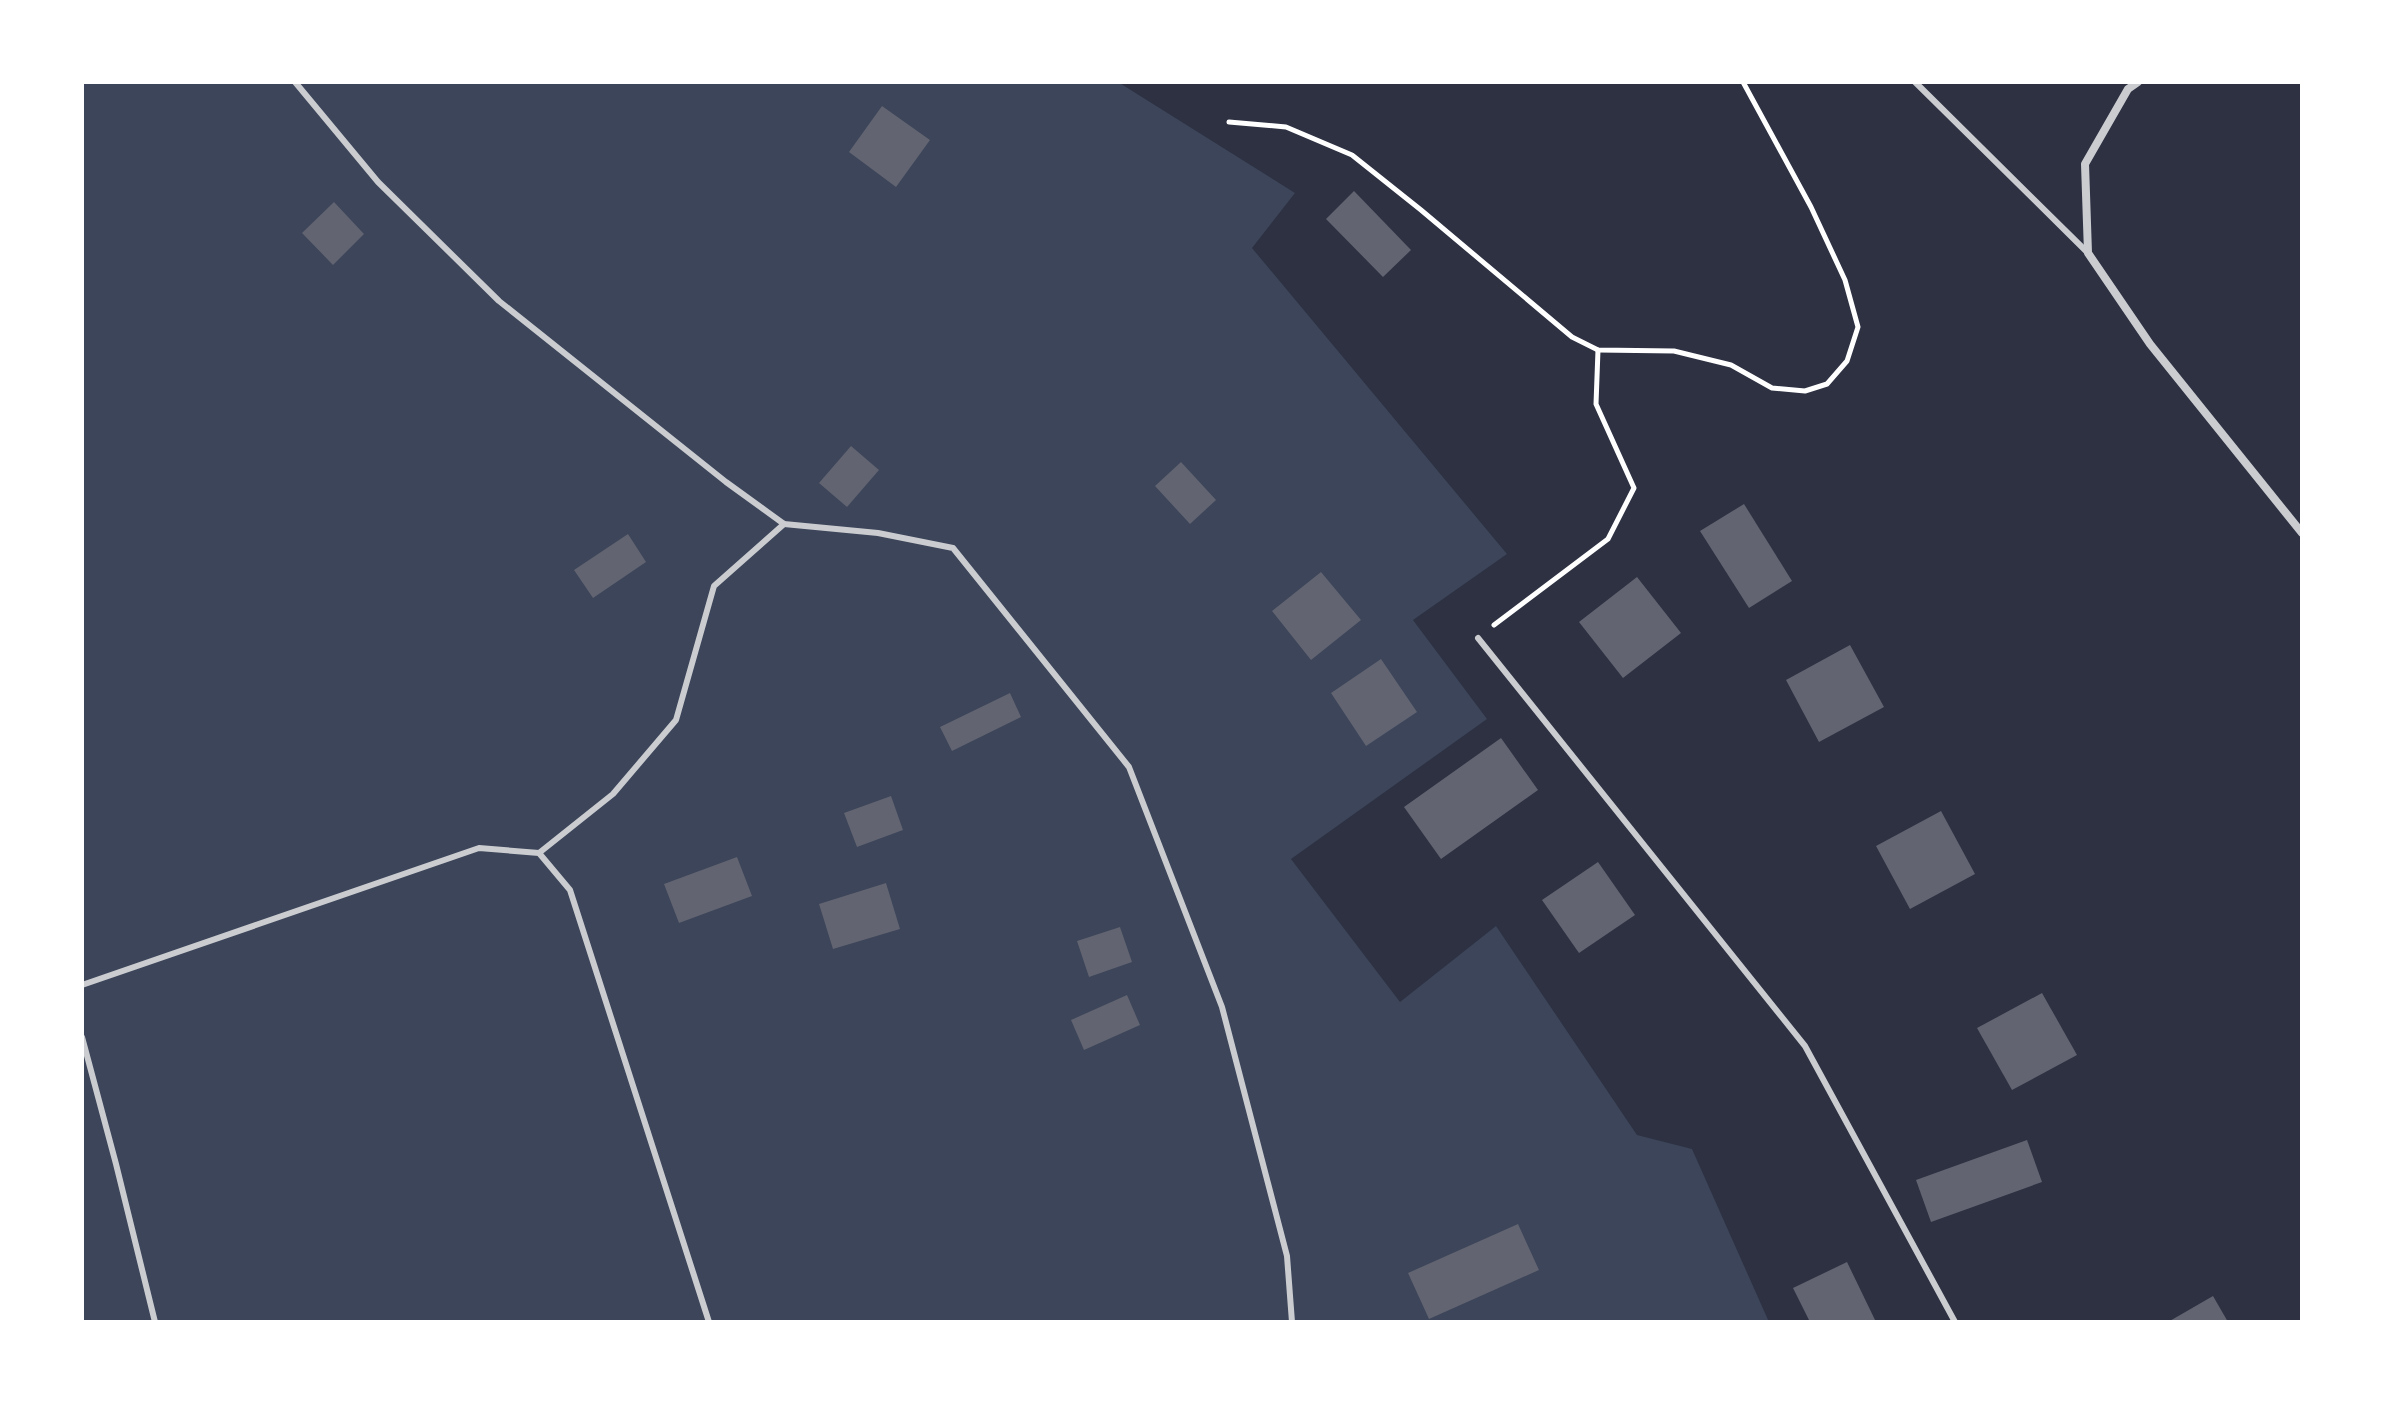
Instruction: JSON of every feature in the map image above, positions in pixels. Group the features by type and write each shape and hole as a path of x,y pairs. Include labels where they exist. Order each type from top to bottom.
{"street":[{"path":"2138,82 2128,89 2085,164 2088,253 2150,344 2302,533"}],"lane":[{"path":"295,82 378,182 499,301 726,482 784,524 878,533 953,548 1129,767 1222,1007 1287,1256 1292,1322"},
{"path":"1915,82 2088,253"},
{"path":"82,985 479,848 539,853 613,794 676,720 714,586 784,524"},
{"path":"1478,638 1805,1046 1955,1322"},
{"path":"539,853 570,890 709,1322"},
{"path":"82,1037 155,1322"}],"path":[{"path":"1229,122 1286,127 1352,155 1572,337 1598,350 1674,351 1731,365 1772,388 1805,391 1827,384 1847,361 1858,327 1845,280 1811,207 1743,82"},
{"path":"1478,638 1608,539 1634,488 1596,404 1598,350"}],"shaded area":[{"path":"82,82 1118,82 1295,193 1252,248 1507,554 1413,620 1487,719 1291,859 1400,1002 1496,926 1637,1135 1692,1149 1769,1322 82,1322"}],"building":[{"path":"882,106 930,140 896,187 849,152"},
{"path":"1354,191 1411,250 1383,277 1326,219"},
{"path":"334,202 364,234 333,265 302,233"},
{"path":"851,446 879,470 847,507 819,483"},
{"path":"1181,462 1216,500 1190,524 1155,486"},
{"path":"1744,504 1792,581 1749,608 1700,531"},
{"path":"628,534 646,562 593,598 574,570"},
{"path":"1321,572 1361,620 1311,660 1272,611"},
{"path":"1637,577 1681,633 1623,678 1579,622"},
{"path":"1850,645 1884,707 1819,742 1786,680"},
{"path":"1381,659 1417,712 1366,746 1331,693"},
{"path":"1010,693 1021,717 952,751 940,727"},
{"path":"1501,738 1538,790 1441,859 1404,807"},
{"path":"891,796 903,830 857,847 844,813"},
{"path":"1941,811 1975,874 1910,909 1876,846"},
{"path":"737,857 752,896 679,923 664,884"},
{"path":"1598,862 1635,915 1579,953 1542,900"},
{"path":"886,883 900,929 833,949 819,904"},
{"path":"1120,927 1132,962 1089,977 1077,941"},
{"path":"2042,993 2077,1055 2012,1090 1977,1028"},
{"path":"1127,995 1140,1025 1084,1050 1071,1020"},
{"path":"2027,1140 2042,1182 1931,1222 1916,1180"},
{"path":"1518,1224 1539,1270 1429,1319 1408,1273"},
{"path":"1847,1262 1876,1322 1810,1322 1793,1288"},
{"path":"2213,1296 2228,1322 2168,1322"}]}
